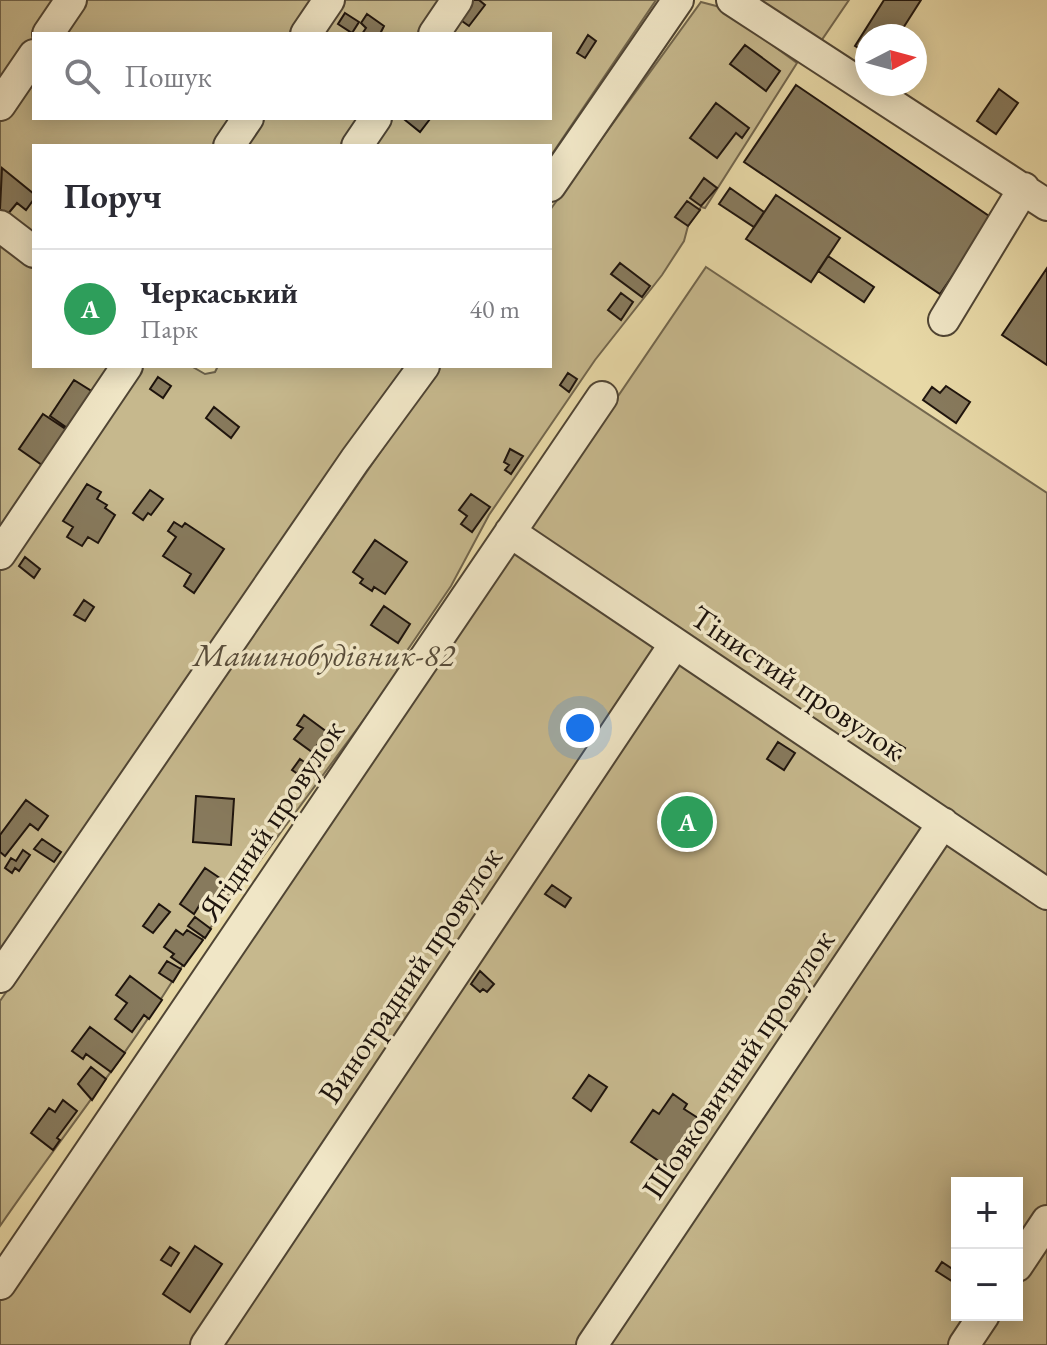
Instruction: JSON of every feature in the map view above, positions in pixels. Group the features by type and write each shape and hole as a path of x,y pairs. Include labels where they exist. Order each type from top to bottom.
{"street":[{"path":"49,32 71,0"},
{"path":"307,32 329,0"},
{"path":"435,32 457,0"},
{"path":"552,183 678,0"},
{"path":"732,0 1036,197 944,320"},
{"path":"0,105 32,58"},
{"path":"230,144 247,120"},
{"path":"358,144 375,120"},
{"path":"0,226 32,250"},
{"path":"0,554 126,368"},
{"path":"0,977 355,460 423,368"},
{"name":"Ягідний провулок","path":"0,1284 602,397"},
{"name":"Тінистий провулок","path":"510,532 1047,894"},
{"name":"Виноградний провулок","path":"206,1345 674,645"},
{"name":"Шовковичний провулок","path":"592,1345 943,823"},
{"path":"1023,1257 1047,1221"},
{"path":"964,1345 980,1321"}],"green space":[{"path":"0,0 447,0 425,32 32,32 32,120 366,120 349,144 32,144 32,368 119,368 0,543"},
{"path":"466,0 656,0 552,154 552,144 368,144 385,120 552,120 552,32 444,32"},
{"path":"757,0 849,0 819,44"},
{"name":"Машинобудівник-82","path":"701,2 720,7 797,63 705,208 701,207 688,226 684,241 662,275 595,360 489,515 451,586 396,667 399,672 180,969 115,1066 0,1226 0,1001 439,368 552,368 552,207"},
{"path":"706,267 1047,493 1047,1345 0,1345 0,1298"},
{"name":"Машинобудівник-82","path":"135,368 194,368 205,374 215,372 217,368 405,368 0,954 0,566"}],"building":[{"path":"472,0 479,0 485,5 469,26 459,19"},
{"path":"884,0 921,0 906,24 869,24"},
{"path":"345,13 359,22 353,32 338,24"},
{"path":"367,14 384,26 381,32 363,32 366,28 361,23"},
{"path":"588,35 596,41 585,58 577,53"},
{"path":"745,45 780,71 766,91 730,64"},
{"path":"796,85 992,218 940,294 744,162"},
{"path":"999,89 1018,103 996,134 977,121"},
{"path":"716,103 749,128 742,138 736,133 717,158 690,138"},
{"path":"405,120 429,120 420,132"},
{"path":"2,168 32,192 32,202 26,210 17,203 7,215 0,209"},
{"path":"704,178 717,188 701,206 690,198"},
{"path":"730,188 764,212 754,227 719,204"},
{"path":"776,195 840,238 811,282 746,239"},
{"path":"687,201 700,210 688,226 675,217"},
{"path":"828,256 874,287 864,302 818,271"},
{"path":"620,263 650,286 642,297 611,274"},
{"path":"1047,268 1047,365 1002,335"},
{"path":"621,293 633,302 621,320 608,310"},
{"path":"568,373 577,379 569,392 560,385"},
{"path":"158,377 171,386 163,398 150,389"},
{"path":"74,380 93,392 76,434 50,416"},
{"path":"946,386 970,402 956,423 923,400 932,387 940,393"},
{"path":"214,407 239,427 231,438 206,418"},
{"path":"43,414 67,430 42,465 19,449"},
{"path":"510,449 523,456 511,474 505,470 509,465 504,462"},
{"path":"87,484 101,492 97,499 115,515 98,543 88,537 82,546 67,537 73,527 63,521"},
{"path":"150,490 163,499 143,520 133,513"},
{"path":"471,494 490,507 472,532 461,524 467,516 459,510"},
{"path":"174,522 182,527 185,523 224,549 194,593 184,586 191,574 163,556 176,537 168,531"},
{"path":"375,540 407,562 385,594 374,587 372,591 360,583 363,579 353,572"},
{"path":"25,557 40,569 34,578 19,566"},
{"path":"84,600 94,607 85,621 74,615"},
{"path":"384,606 410,624 398,643 371,625"},
{"path":"304,715 327,732 312,752 294,739 303,728 297,725"},
{"path":"778,742 795,753 784,770 767,759"},
{"path":"895,742 905,748 895,764 886,758"},
{"path":"300,759 316,770 308,781 292,770"},
{"path":"196,796 234,799 231,845 193,842"},
{"path":"26,800 48,816 38,830 30,824 5,856 0,852 0,835"},
{"path":"42,839 61,852 54,862 34,849"},
{"path":"23,850 30,855 19,871 15,868 12,873 5,868 11,858 16,861"},
{"path":"205,868 236,889 227,902 223,899 212,915 199,906 194,914 180,904"},
{"path":"552,885 571,898 565,907 545,894"},
{"path":"159,904 170,912 153,933 143,926"},
{"path":"195,917 211,929 205,938 188,926"},
{"path":"176,930 183,935 187,930 203,940 184,966 171,957 174,954 164,947"},
{"path":"167,961 181,969 173,982 159,973"},
{"path":"480,971 494,984 487,992 483,989 480,992 471,984"},
{"path":"130,976 162,1000 149,1019 144,1015 132,1032 115,1019 127,1003 116,995"},
{"path":"90,1027 125,1053 111,1072 86,1054 83,1059 72,1051"},
{"path":"91,1067 106,1079 92,1100 78,1084"},
{"path":"589,1075 607,1087 591,1111 573,1098"},
{"path":"673,1094 687,1104 684,1109 698,1118 669,1168 631,1142 653,1110 659,1114"},
{"path":"63,1100 77,1111 57,1138 60,1140 53,1150 31,1133 49,1108 55,1112"},
{"path":"195,1246 222,1264 190,1312 163,1294"},
{"path":"170,1247 179,1253 171,1266 161,1260"},
{"path":"942,1262 951,1268 951,1280 936,1271"}],"place":[{"name":"Черкаський","path":"687,822"}]}
